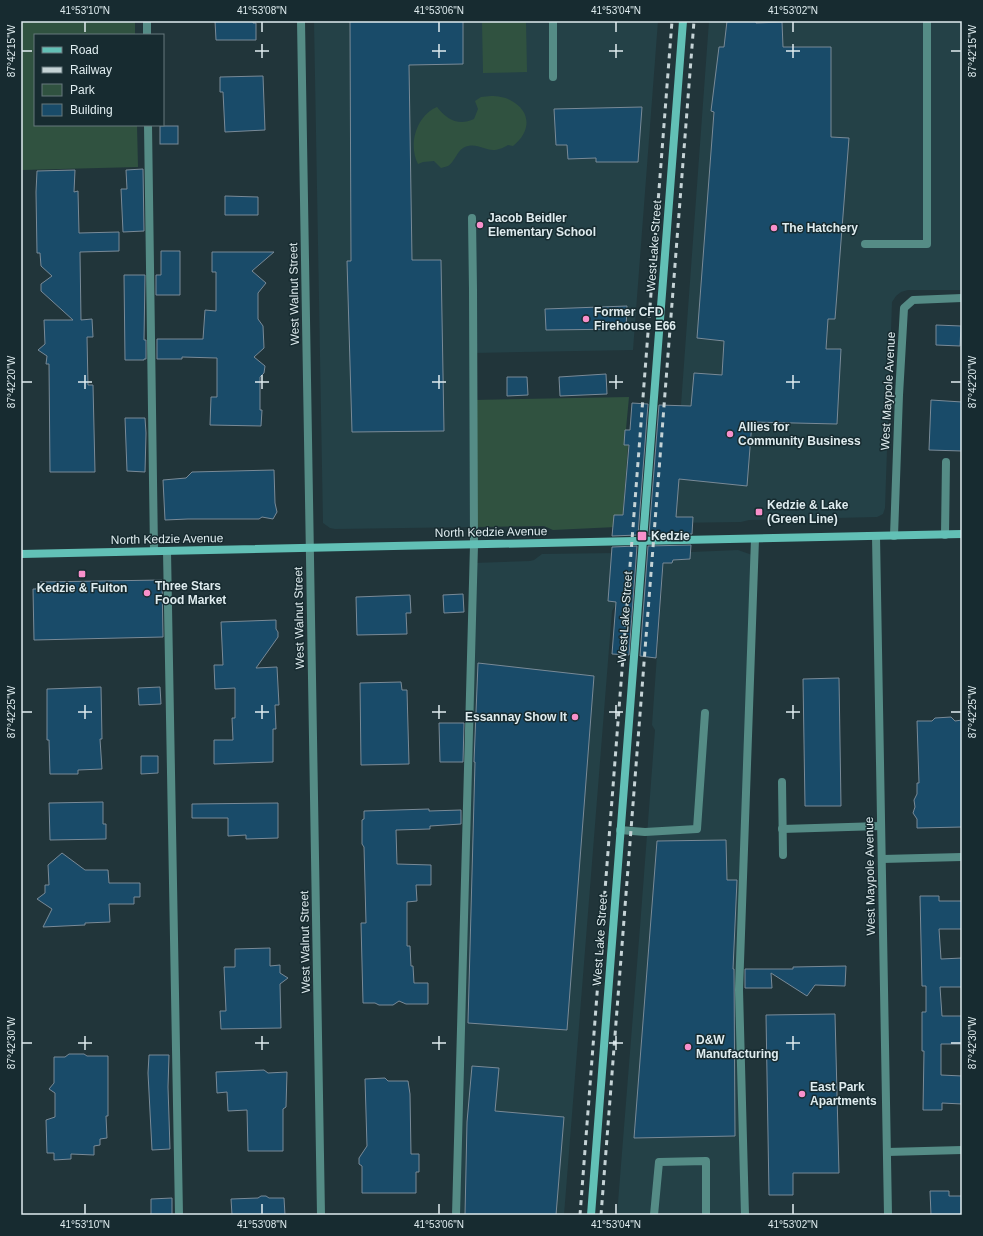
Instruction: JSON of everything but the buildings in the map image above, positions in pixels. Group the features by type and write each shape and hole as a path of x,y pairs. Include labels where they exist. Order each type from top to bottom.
{"main road":[{"name":"West Lake Street","path":"591,1215 683,21"},
{"name":"North Kedzie Avenue","path":"21,554 962,534"}],"street":[{"path":"147,21 147,34"},
{"name":"West Walnut Street","path":"301,21 321,1215"},
{"path":"552,21 552,77"},
{"path":"865,244 927,244 927,21"},
{"path":"148,126 154,551"},
{"path":"456,1215 474,544 472,218"},
{"name":"West Maypole Avenue","path":"894,536 904,308 913,300 962,298"},
{"path":"945,534 946,462"},
{"name":"West Maypole Avenue","path":"876,536 888,1215"},
{"path":"745,1215 739,990 756,539"},
{"path":"167,551 179,1215"},
{"path":"620,830 645,832 697,829 704,713"},
{"path":"782,782 783,855"},
{"path":"782,829 881,826"},
{"path":"882,860 962,857"},
{"path":"887,1152 962,1150"},
{"path":"654,1215 659,1162 706,1161 706,1215"}],"shaded area":[{"name":"Jacob Beidler Elementary School","path":"314,21 658,21 633,350 473,353 474,527 335,529 330,528 323,523"},
{"path":"709,21 962,21 962,290 908,290 901,292 892,302 885,508 883,514 877,517 670,523 676,414 681,405"},
{"path":"738,550 755,556 739,990 745,1215 617,1215 655,730 652,725 664,557 668,553"},
{"path":"617,553 619,557 616,604 612,611 564,1215 459,1215 473,563 530,561 542,554"}],"green space":[{"path":"21,21 135,21 135,34 34,34 34,126 137,126 138,167 22,170"},
{"path":"482,21 526,21 527,72 483,73"},
{"path":"491,96 510,100 522,110 525,116 526,128 519,140 513,146 508,145 496,150 491,150 478,146 468,146 461,149 451,164 447,166 441,168 434,161 418,164 415,156 414,140 419,124 430,111 437,107 449,118 458,122 469,121 474,119 478,109 475,101 481,97"},
{"path":"629,397 626,429 629,433 622,524 616,527 553,530 544,526 474,527 473,400"}],"railway":[{"path":"580,1215 672,21"},
{"path":"601,1215 694,21"}],"place":[{"name":"Jacob Beidler Elementary School","path":"480,225"},
{"name":"The Hatchery","path":"774,228"},
{"name":"Former CFD Firehouse E66","path":"586,319"},
{"name":"Allies for Community Business","path":"730,434"},
{"name":"Kedzie & Lake (Green Line)","path":"759,512"},
{"name":"Kedzie","path":"642,536"},
{"name":"Kedzie & Fulton","path":"82,574"},
{"name":"Three Stars Food Market","path":"147,593"},
{"name":"Essannay Show It","path":"575,717"},
{"name":"D&W Manufacturing","path":"688,1047"},
{"name":"East Park Apartments","path":"802,1094"}]}
